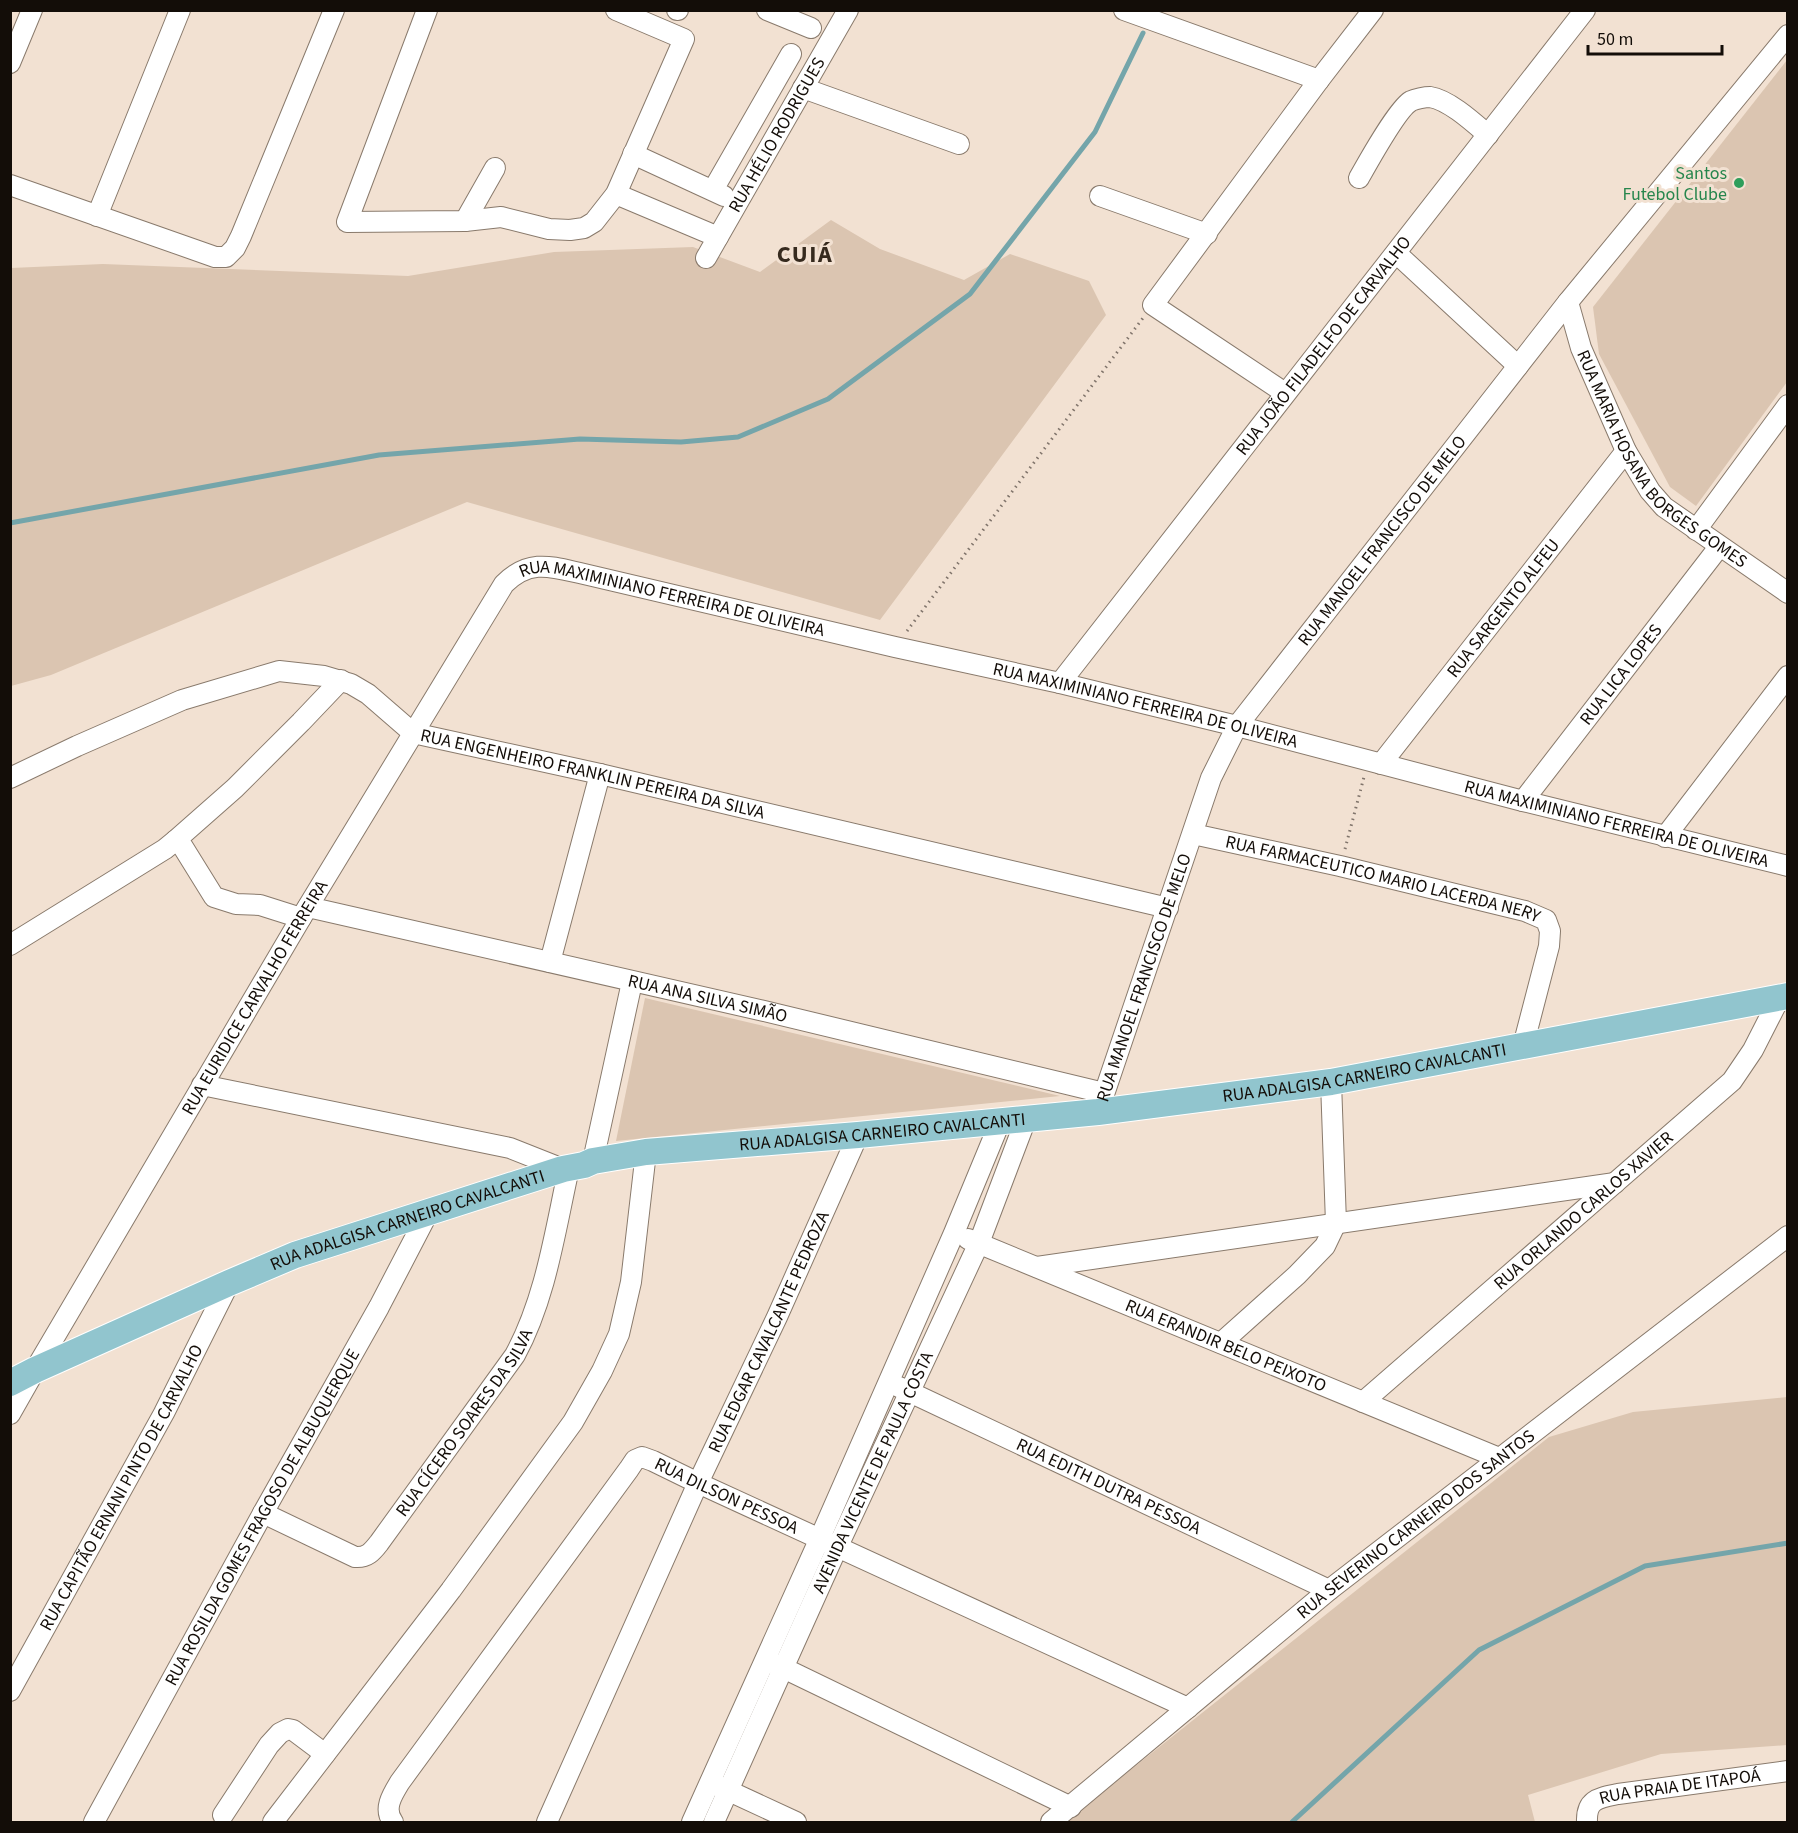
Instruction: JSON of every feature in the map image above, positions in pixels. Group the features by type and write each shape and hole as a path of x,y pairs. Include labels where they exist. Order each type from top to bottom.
{"main road":[{"name":"RUA ADALGISA CARNEIRO CAVALCANTI","path":"10,1383 34,1370 295,1255 594,1161 645,1152 1000,1122 1026,1119 1101,1103 1331,1082 1783,998"}],"street":[{"path":"10,63 32,10"},
{"path":"97,216 180,10"},
{"path":"427,10 347,222 465,221 501,217 549,229 570,230 584,228 594,222 616,194 684,39 616,10"},
{"path":"767,10 811,28"},
{"name":"RUA HÉLIO RODRIGUES","path":"706,258 848,10"},
{"path":"1124,10 1319,80"},
{"path":"1285,393 1154,304 1373,10"},
{"name":"RUA JOÃO FILADELFO DE CARVALHO","path":"1060,683 1585,10"},
{"path":"10,184 215,257 226,257 241,236 328,12"},
{"name":"RUA MANOEL FRANCISCO DE MELO","path":"1101,1103 1211,778 1237,726 1568,302 1788,35"},
{"path":"713,190 791,54"},
{"path":"803,88 959,144"},
{"path":"1359,178 1376,148 1410,102 1428,97 1450,106 1488,135"},
{"path":"633,154 738,202"},
{"path":"465,221 495,168"},
{"path":"616,194 718,237"},
{"path":"1100,196 1207,234"},
{"path":"1396,253 1518,366"},
{"name":"RUA MARIA HOSANA BORGES GOMES","path":"1568,302 1581,348 1626,451 1650,491 1664,507 1788,593"},
{"path":"1696,530 1788,405"},
{"name":"RUA SARGENTO ALFEU","path":"1375,763 1626,451"},
{"name":"RUA LICA LOPES","path":"1523,801 1719,547"},
{"name":"RUA MAXIMINIANO FERREIRA DE OLIVEIRA","path":"504,584 517,572 526,568 544,566 1060,683 1237,726 1665,837 1788,866"},
{"name":"RUA EURIDICE CARVALHO FERREIRA","path":"10,1414 202,1085 504,584"},
{"name":"RUA ENGENHEIRO FRANKLIN PEREIRA DA SILVA","path":"10,778 182,700 279,671 341,680 368,694 413,733 600,774 1168,908"},
{"path":"1665,837 1788,676"},
{"path":"10,945 165,849 235,788 341,680"},
{"path":"550,962 600,774"},
{"name":"RUA FARMACEUTICO MARIO LACERDA NERY","path":"1192,834 1525,910 1546,920 1550,931 1549,946 1523,1046"},
{"name":"RUA ANA SILVA SIMÃO","path":"176,840 183,847 214,897 236,904 260,905 305,913 550,962 764,1011 1101,1103"},
{"path":"594,1161 632,982"},
{"name":"RUA ORLANDO CARLOS XAVIER","path":"1364,1402 1732,1081 1783,998"},
{"path":"1221,1343 1297,1275 1325,1246 1336,1223 1331,1082"},
{"path":"202,1085 510,1148 566,1169"},
{"name":"AVENIDA VICENTE DE PAULA COSTA","path":"714,1822 719,1787 765,1660 909,1391 979,1243 1026,1119"},
{"name":"AVENIDA VICENTE DE PAULA COSTA","path":"692,1822 719,1787 783,1668 888,1383 1000,1122"},
{"name":"RUA EDGAR CAVALCANTE PEDROZA","path":"547,1822 698,1483 777,1317 858,1135"},
{"path":"273,1822 451,1590 573,1422 602,1371 619,1334 631,1282 645,1152"},
{"name":"RUA CÍCERO SOARES DA SILVA","path":"263,1513 355,1557 362,1558 369,1554 379,1543 515,1355 526,1335 550,1256 566,1169"},
{"path":"1036,1267 1615,1183"},
{"name":"RUA ROSILDA GOMES FRAGOSO DE ALBUQUERQUE","path":"94,1822 379,1307 429,1211"},
{"name":"RUA ERANDIR BELO PEIXOTO","path":"954,1233 1499,1458"},
{"name":"RUA SEVERINO CARNEIRO DOS SANTOS","path":"1051,1822 1329,1590 1788,1236"},
{"name":"RUA CAPITÃO ERNANI PINTO DE CARVALHO","path":"10,1691 164,1413 229,1283"},
{"name":"RUA EDITH DUTRA PESSOA","path":"888,1383 1329,1590"},
{"name":"RUA DILSON PESSOA","path":"393,1822 388,1808 392,1795 400,1782 635,1460 642,1457 1188,1708"},
{"path":"765,1660 1071,1807"},
{"path":"223,1815 269,1745 280,1733 288,1729 293,1730 326,1754"},
{"name":"RUA PRAIA DE ITAPOÁ","path":"1587,1822 1589,1808 1599,1798 1788,1771"},
{"path":"719,1787 796,1822"}],"path":[{"path":"895,647 1154,304"},
{"path":"1340,866 1375,763"}],"shaded area":[{"name":"Santos Futebol Clube","path":"1787,60 1787,382 1696,506 1670,487 1599,354 1593,307"},
{"path":"831,220 880,249 964,280 1010,254 1089,281 1106,315 880,620 467,502 51,675 11,686 11,268 103,264 408,276 554,252 693,247 760,272"},
{"path":"645,998 1060,1096 616,1141"},
{"path":"1787,1397 1787,1745 1661,1754 1528,1795 1535,1822 1065,1822 1549,1437 1633,1412"}],"waterway":[{"path":"10,523 379,455 580,439 681,442 738,437 828,399 970,294 1095,132 1143,33"},
{"path":"1292,1822 1479,1650 1645,1566 1788,1543"}],"place":[{"name":"Santos Futebol Clube","path":"1739,183"}],"district":[{"name":"CUIÁ","path":"805,254"}]}
